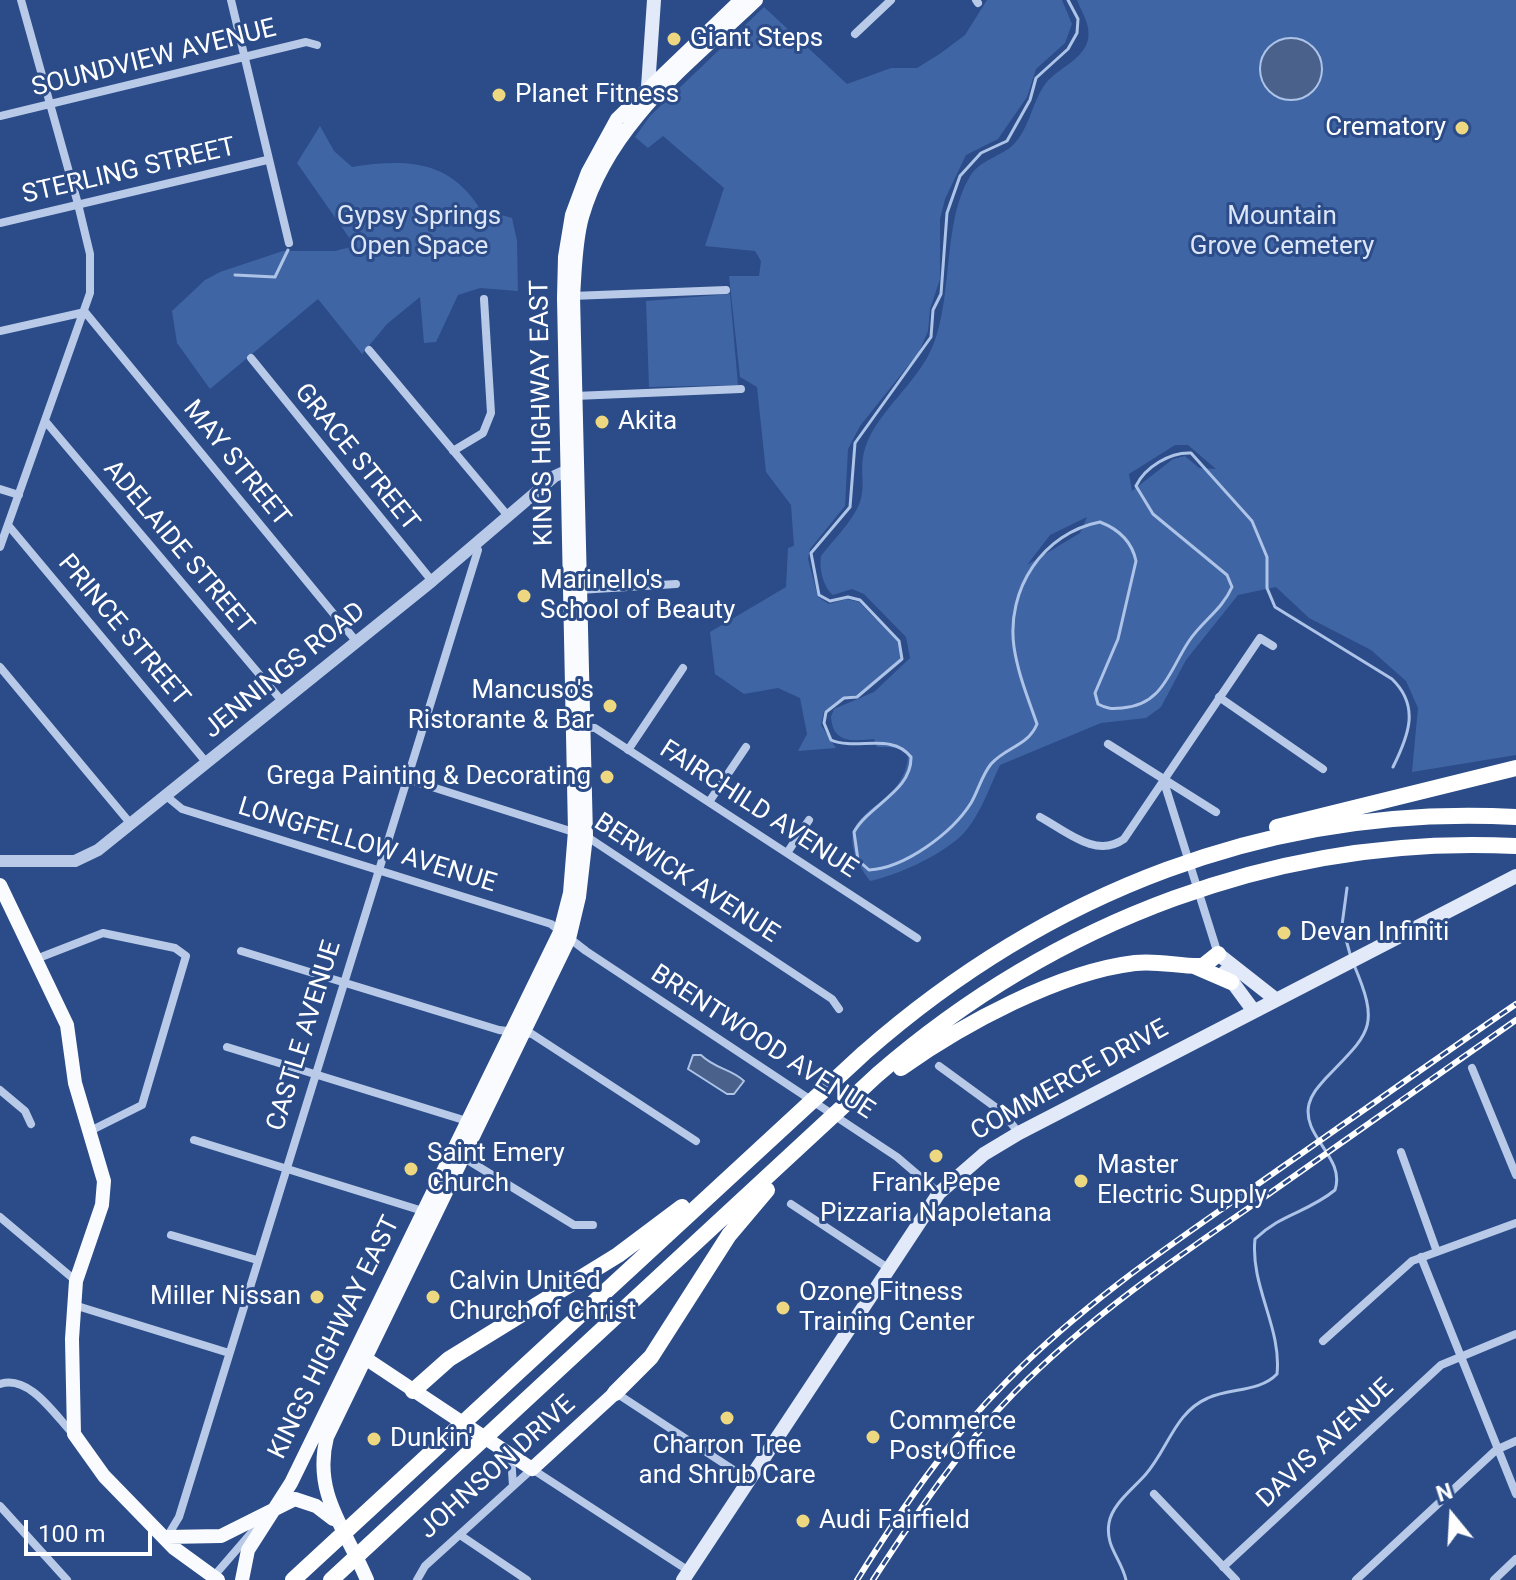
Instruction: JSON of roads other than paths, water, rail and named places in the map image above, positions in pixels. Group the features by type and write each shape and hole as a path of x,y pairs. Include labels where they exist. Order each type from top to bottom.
{"highway":[{"path":"293,1580 333,1543 345,1525 455,1430 820,1092 910,1013 960,976 1037,927 1120,887 1254,832 1516,768"},
{"path":"1198,855 1355,823 1431,817 1516,817"},
{"path":"331,1580 843,1107 924,1036 1010,976 1090,933 1186,893 1275,867 1363,852 1453,845 1516,846"},
{"path":"843,1107 955,1031 1006,1005 1118,965 1148,962 1208,964 1218,954"},
{"path":"1188,965 1231,982"},
{"path":"413,1391 449,1359 658,1226 804,1108"},
{"path":"615,1393 651,1357 737,1224 826,1123"}],"main road":[{"path":"652,90 654,0"},
{"name":"KINGS HIGHWAY EAST","path":"242,1580 248,1550 278,1505 359,1355 564,935 579,897 581,834 568,297 582,219 596,178 652,90 741,0"},
{"name":"KINGS HIGHWAY EAST","path":"652,90 756,0"},
{"name":"COMMERCE DRIVE","path":"686,1576 939,1193 984,1154 1274,998 1516,876"},
{"path":"0,885 67,1025 75,1083 104,1181 102,1205 76,1281 74,1434 104,1476 167,1537 194,1569 197,1580"},
{"path":"1218,954 1231,982 1253,1010"},
{"path":"1218,954 1274,998"},
{"path":"359,1355 532,1469"},
{"name":"KINGS HIGHWAY EAST","path":"359,1355 323,1452 325,1490 345,1525 367,1578"},
{"name":"JOHNSON DRIVE","path":"532,1469 615,1393"},
{"path":"167,1537 221,1536 295,1499 305,1501 345,1525"},
{"path":"177,1552 214,1579"}],"street":[{"path":"0,547 90,293 90,254 21,0"},
{"path":"231,0 289,243"},
{"path":"855,34 891,0"},
{"name":"SOUNDVIEW AVENUE","path":"0,116 306,42 317,45"},
{"name":"STERLING STREET","path":"0,223 267,160"},
{"path":"568,297 726,290"},
{"path":"453,451 483,433 491,413 484,299"},
{"path":"0,331 85,312"},
{"name":"MAY STREET","path":"85,312 356,641"},
{"path":"369,350 508,516"},
{"name":"GRACE STREET","path":"251,358 432,581"},
{"path":"571,396 741,389"},
{"name":"ADELAIDE STREET","path":"46,422 281,700"},
{"name":"JENNINGS ROAD","path":"0,861 75,861 98,850 508,516 573,467"},
{"path":"0,489 19,495"},
{"name":"PRINCE STREET","path":"8,525 206,762"},
{"name":"CASTLE AVENUE","path":"167,1537 179,1517 478,550 475,545"},
{"path":"576,590 676,584"},
{"path":"1040,817 1095,848 1115,846 1131,831 1260,638 1273,646"},
{"path":"0,667 130,823"},
{"path":"628,750 683,668"},
{"path":"1219,697 1323,769"},
{"name":"FAIRCHILD AVENUE","path":"578,727 595,728 917,938"},
{"path":"1108,744 1216,812"},
{"path":"709,802 746,747"},
{"name":"BERWICK AVENUE","path":"407,779 581,834 819,990 839,1009"},
{"path":"1163,779 1218,954"},
{"name":"LONGFELLOW AVENUE","path":"165,795 182,809 551,924 564,935"},
{"path":"787,853 809,820"},
{"path":"36,959 103,933 175,948 186,956 142,1105 90,1131"},
{"name":"BRENTWOOD AVENUE","path":"564,935 863,1134 939,1193"},
{"path":"241,951 517,1031 696,1141"},
{"path":"227,1047 472,1123"},
{"path":"939,1066 1002,1112 1019,1133"},
{"path":"1472,1068 1516,1175"},
{"path":"0,1090 25,1111 31,1124"},
{"path":"194,1140 429,1213"},
{"path":"1401,1152 1437,1252"},
{"path":"457,1154 574,1225 593,1225"},
{"path":"791,1204 888,1268"},
{"path":"0,1217 76,1281"},
{"path":"1323,1341 1421,1257 1516,1223"},
{"path":"171,1235 257,1260"},
{"path":"1421,1257 1516,1494"},
{"path":"74,1305 229,1353"},
{"name":"DAVIS AVENUE","path":"1223,1567 1441,1365 1516,1334"},
{"path":"3,1383 25,1384 74,1434"},
{"path":"615,1393 749,1480"},
{"path":"1356,1580 1496,1450 1516,1441"},
{"path":"511,1455 513,1486"},
{"path":"532,1469 686,1576"},
{"name":"JOHNSON DRIVE","path":"421,1578 425,1566 532,1469"},
{"path":"1154,1494 1236,1580"},
{"path":"214,1579 278,1505"},
{"path":"0,1506 67,1580"},
{"path":"460,1535 527,1580"},
{"path":"1494,1580 1516,1559"}],"waterway":[{"path":"1068,0 1078,19 1077,33 1068,49 1036,78 1030,100 1007,141 981,153 960,176 947,213 941,294 933,310 931,337 855,443 850,507 811,553 819,595 830,601 848,597 860,600 899,641 902,659 857,697 844,698 826,712 824,723 831,740 851,744 894,745 911,757 905,779 854,832 858,860 869,870 883,868 912,856 940,837 971,803 991,764 1033,731 1037,724 1021,676 1014,647 1013,625 1023,585 1033,567 1061,538 1100,522 1123,537 1136,561 1118,639 1095,693 1098,704 1112,708 1136,705 1147,700 1163,685 1189,641 1232,587 1227,575 1153,514 1136,486 1152,467 1183,453 1191,453 1252,521 1267,557 1267,588 1275,607 1392,679 1401,689 1409,710 1409,721 1404,744 1393,767"},
{"path":"235,275 275,277 288,250"},
{"path":"1347,888 1342,925 1350,954"},
{"path":"1126,1580 1108,1531 1111,1516 1119,1503 1154,1464 1187,1412 1208,1398 1262,1384 1277,1374 1275,1340 1257,1273 1255,1239 1265,1230 1335,1190 1337,1178 1334,1167 1311,1127 1309,1104 1316,1090 1361,1039 1366,1028 1367,1003 1354,965"}],"railway":[{"path":"857,1580 908,1502 964,1428 1006,1382 1065,1327 1159,1253 1516,1004"},
{"path":"873,1580 922,1506 995,1413 1073,1338 1166,1266 1516,1020"}],"place":[{"name":"Giant Steps","path":"674,39"},
{"name":"Planet Fitness","path":"499,95"},
{"name":"Crematory","path":"1462,128"},
{"name":"Akita","path":"602,422"},
{"name":"Marinello's School of Beauty","path":"524,596"},
{"name":"Mancuso's Ristorante & Bar","path":"610,706"},
{"name":"Grega Painting & Decorating","path":"607,777"},
{"name":"Devan Infiniti","path":"1284,933"},
{"name":"Frank Pepe Pizzaria Napoletana","path":"936,1156"},
{"name":"Saint Emery Church","path":"411,1169"},
{"name":"Master Electric Supply","path":"1081,1181"},
{"name":"Miller Nissan","path":"317,1297"},
{"name":"Calvin United Church of Christ","path":"433,1297"},
{"name":"Ozone Fitness Training Center","path":"783,1308"},
{"name":"Charron Tree and Shrub Care","path":"727,1418"},
{"name":"Commerce Post Office","path":"873,1437"},
{"name":"Dunkin'","path":"374,1439"},
{"name":"Audi Fairfield","path":"803,1521"}],"park label":[{"name":"Gypsy Springs Open Space","path":"419,232"},
{"name":"Mountain Grove Cemetery","path":"1282,232"}]}
